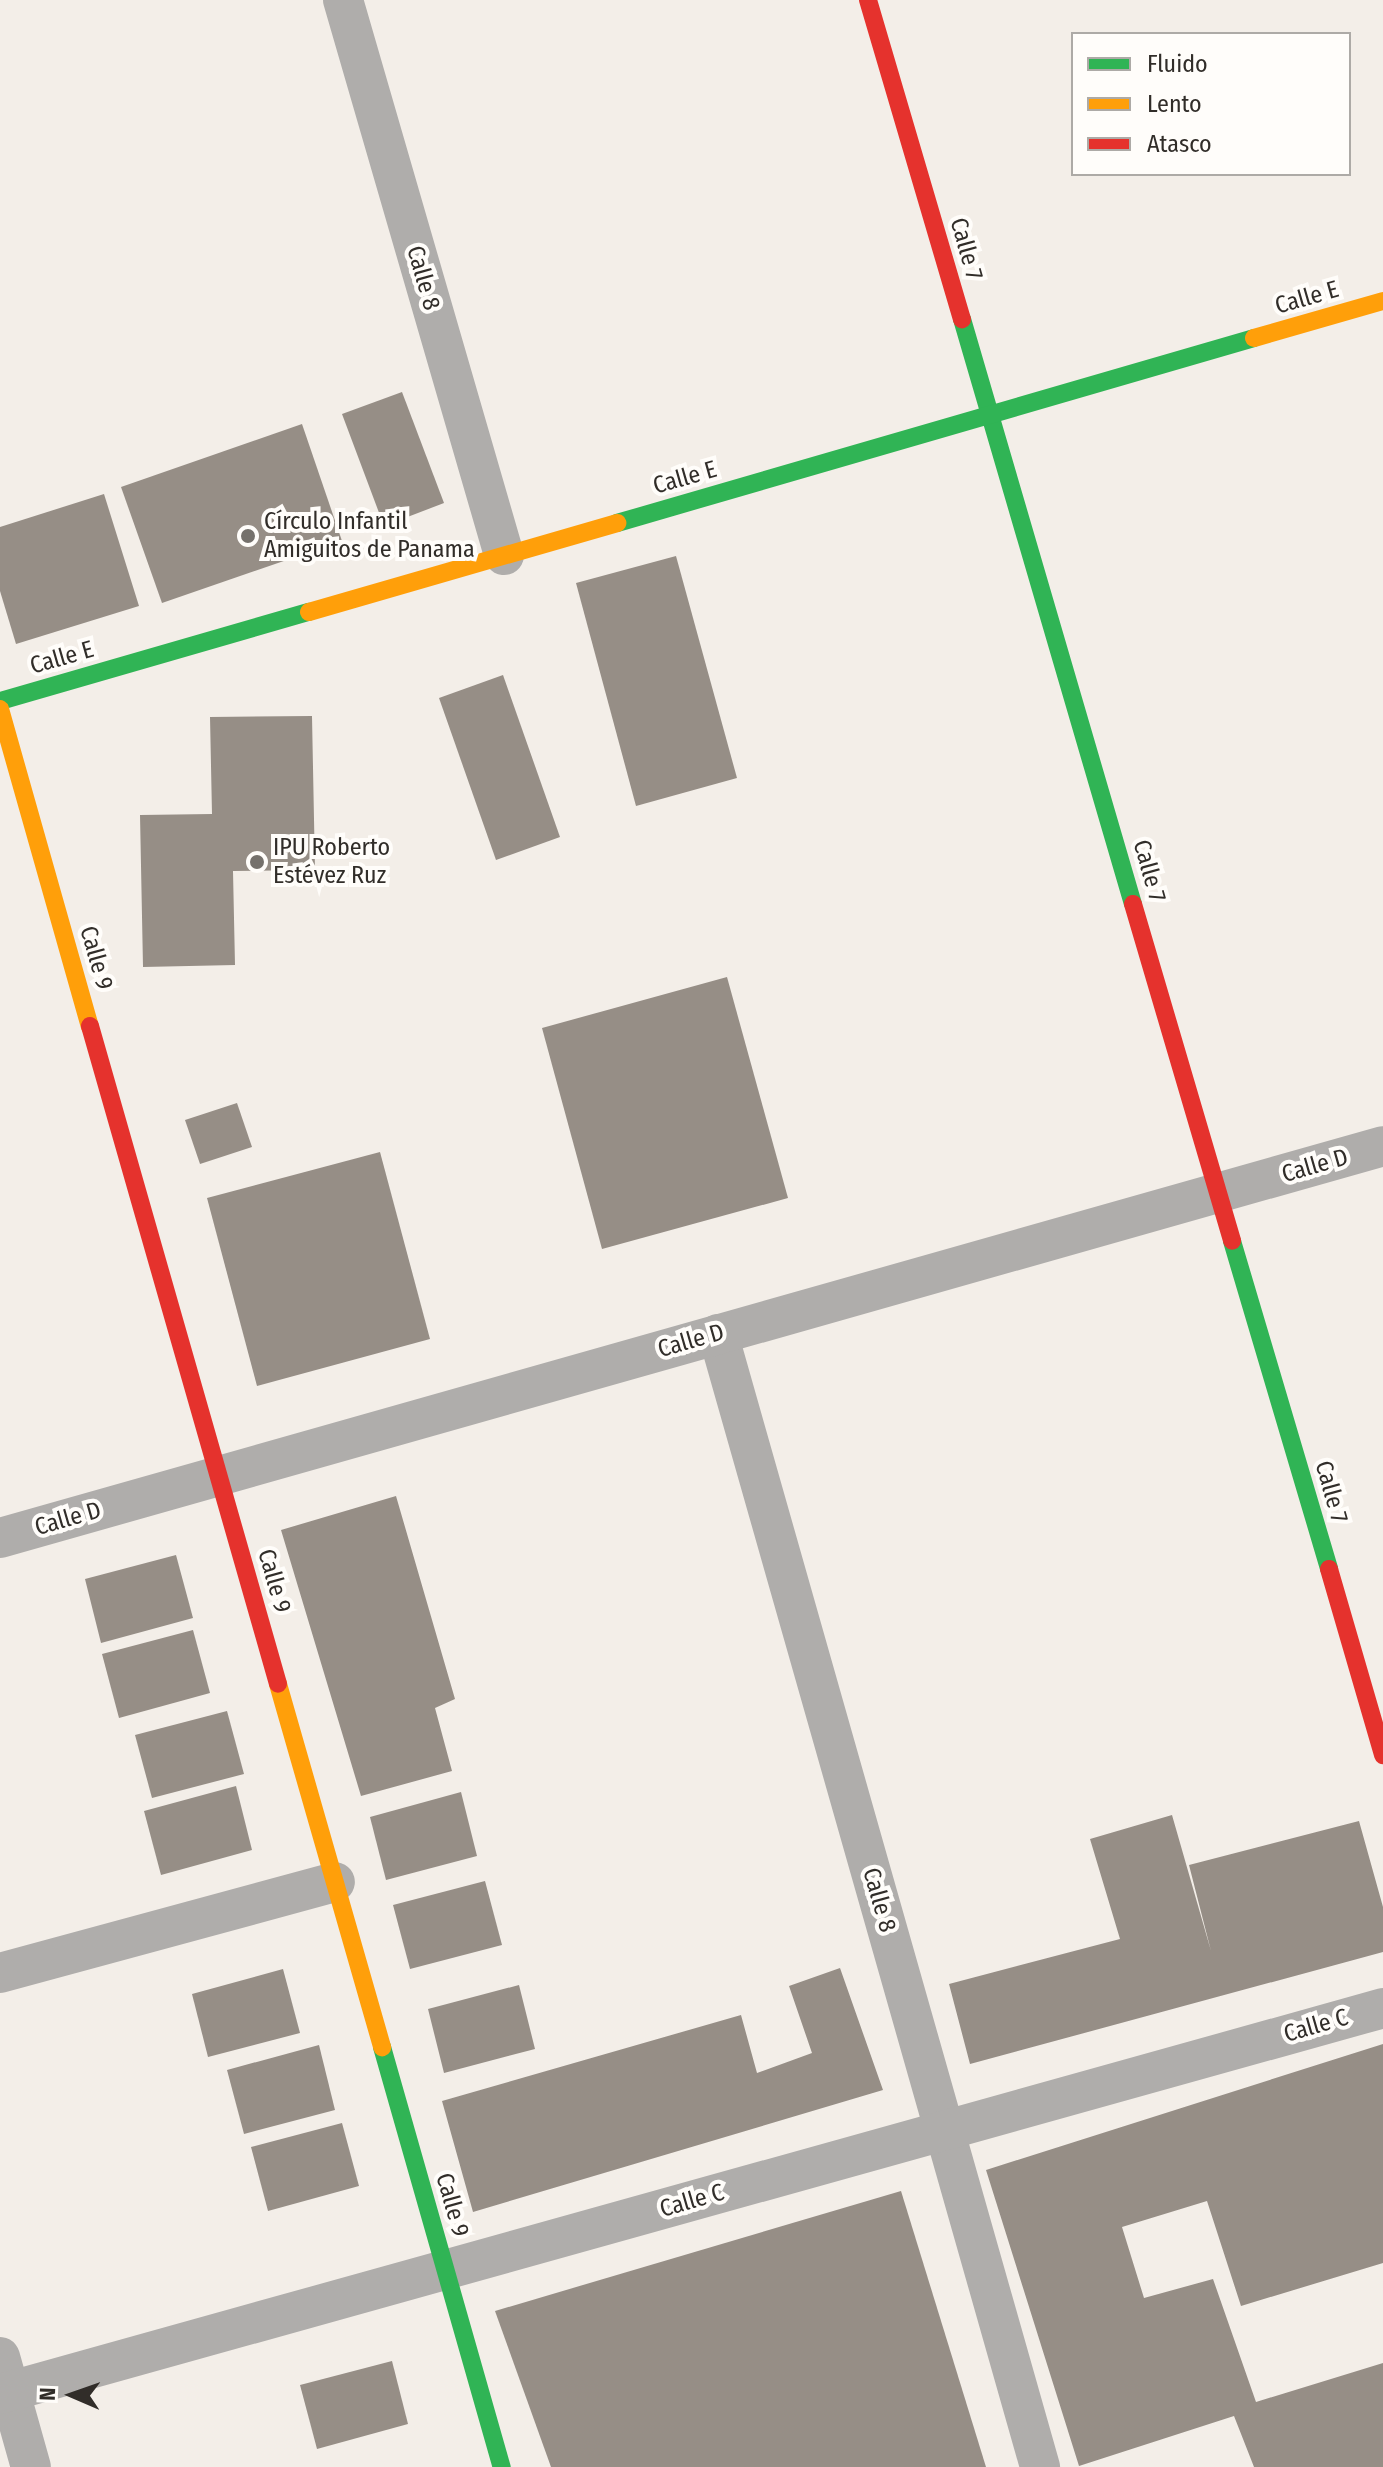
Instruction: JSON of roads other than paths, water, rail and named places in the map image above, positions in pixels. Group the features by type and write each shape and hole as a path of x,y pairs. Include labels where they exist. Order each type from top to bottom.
{"street":[{"name":"Calle 8","path":"343,0 504,555"},
{"name":"Calle 7","path":"868,0 1383,1755"},
{"name":"Calle E","path":"0,701 1383,301"},
{"name":"Calle 9","path":"0,709 502,2467"},
{"name":"Calle D","path":"0,1538 1383,1146"},
{"name":"Calle 8","path":"718,1334 1040,2467"},
{"path":"0,1973 335,1882"},
{"name":"Calle C","path":"3,2381 446,2270 1383,2008"},
{"path":"3,2381 31,2467"}],"place":[{"name":"Círculo Infantil Amiguitos de Panama","path":"248,536"},
{"name":"IPU Roberto Estévez Ruz","path":"257,862"}]}
